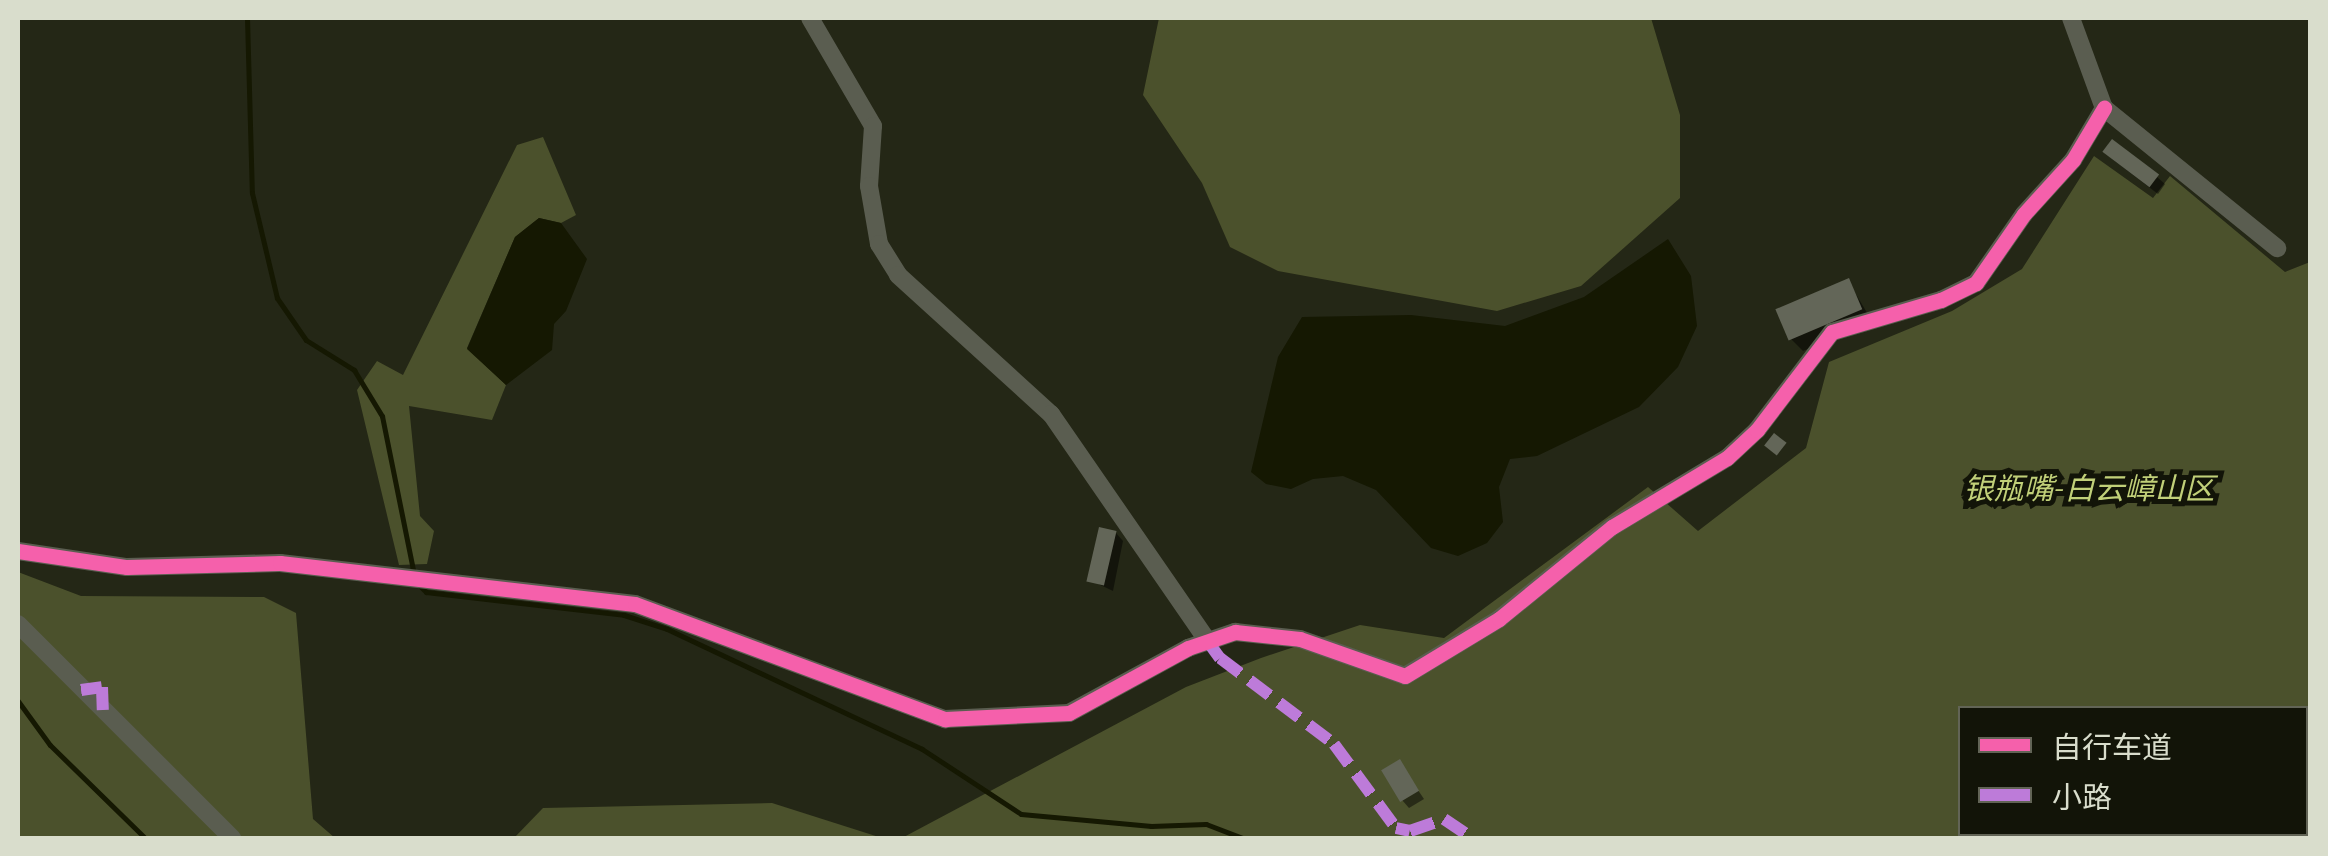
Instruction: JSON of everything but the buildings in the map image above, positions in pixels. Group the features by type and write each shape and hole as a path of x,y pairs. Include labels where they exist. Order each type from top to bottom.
{"street":[{"path":"810,18 873,126 869,186 879,244 898,275 1051,414 1206,639"},
{"path":"2071,18 2104,108 2277,248"},
{"path":"18,551 127,567 280,563 635,604 944,719 1069,714 1206,639 1235,632 1300,639 1395,676 1437,661 1612,527 1727,458 1757,430 1832,332 1941,300 1976,283 2024,214 2074,160 2104,108"},
{"path":"18,624 232,838"}],"green space":[{"path":"1159,18 1651,18 1680,115 1680,198 1581,286 1497,311 1278,271 1230,247 1202,183 1143,95"},
{"path":"543,137 576,215 561,223 539,218 515,237 467,348 506,385 492,420 409,406 420,516 434,531 427,564 399,565 357,390 377,361 403,375 517,145"},
{"name":"银瓶嘴-白云嶂山区","path":"2094,156 2153,198 2170,176 2285,272 2310,262 2310,838 902,838 1186,687 1261,658 1360,625 1444,638 1648,487 1698,531 1806,448 1829,362 1952,311 2022,269"},
{"path":"18,572 81,596 264,597 296,613 313,819 335,838 18,838"},
{"path":"772,803 882,838 514,838 543,808"}],"shaded area":[{"path":"539,218 561,223 587,259 566,311 554,324 552,350 506,385 467,349 515,237"},
{"path":"1668,239 1691,276 1697,326 1678,367 1639,407 1537,456 1510,459 1499,487 1503,522 1487,543 1458,556 1431,548 1376,490 1343,476 1313,479 1291,489 1266,484 1251,472 1278,357 1302,317 1411,315 1505,326 1584,297"}],"waterway":[{"path":"247,18 252,193 277,298 306,340 354,370 382,416 414,575"},
{"path":"419,585 426,592 624,615 667,629 922,749 1021,814 1151,826 1206,824 1243,838"},
{"path":"18,701 50,745 145,838"}],"marked path":[{"path":"1206,639 1220,658 1334,744 1396,828 1410,831 1444,819 1472,838"},
{"path":"81,690 102,687 103,710"}],"cycle path":[{"path":"18,551 127,567 280,563 635,604 945,719 1069,713 1188,648 1235,632 1300,639 1405,676 1499,619 1612,527 1727,458 1757,430 1832,332 1941,300 1976,283 2024,214 2073,160 2104,108"}]}
